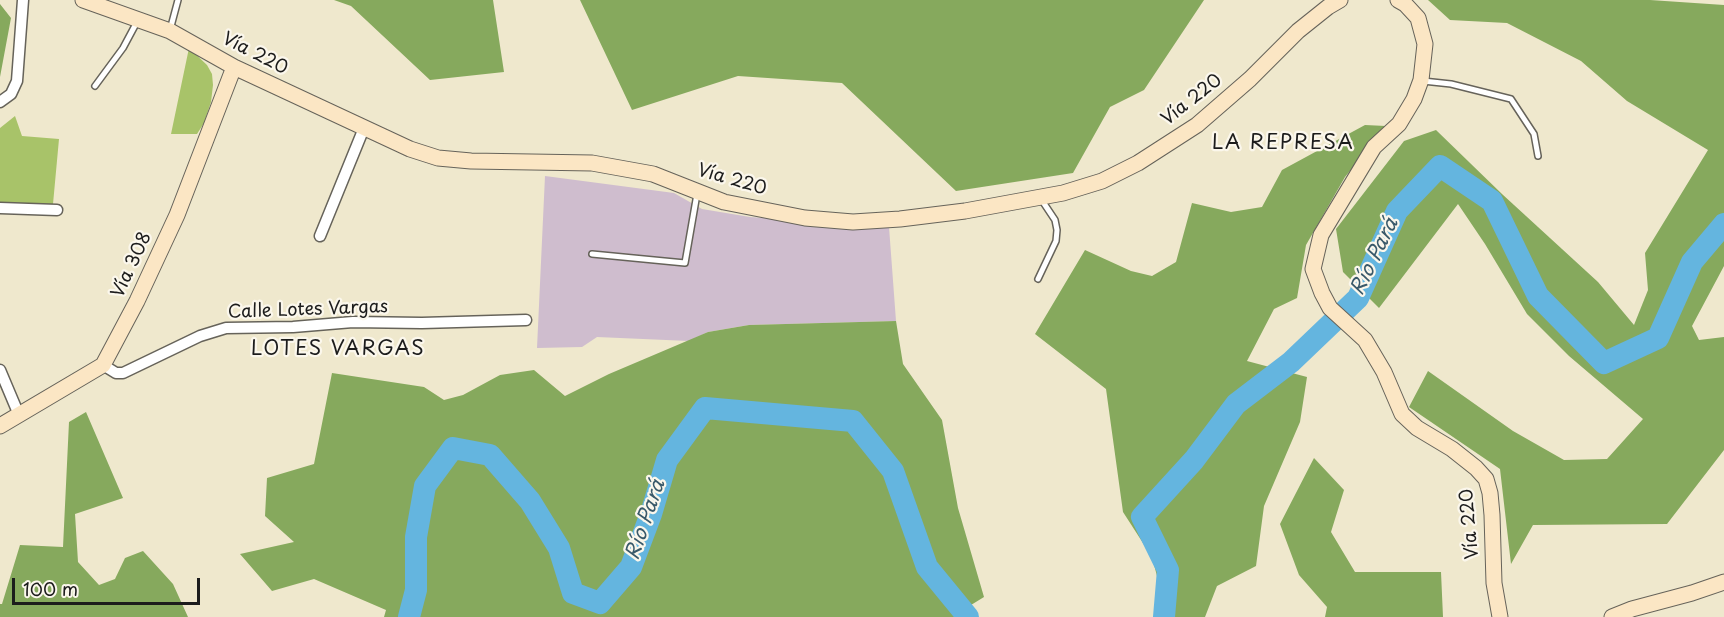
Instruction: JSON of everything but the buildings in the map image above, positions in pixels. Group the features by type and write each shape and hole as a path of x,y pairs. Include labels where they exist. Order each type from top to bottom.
{"main road":[{"name":"Vía 220","path":"83,0 170,31 234,67 410,149 438,158 471,161 592,163 653,174 724,202 805,218 853,222 943,214 1039,197 1102,181 1138,163 1197,125 1250,79 1298,31 1328,7 1341,0"},
{"name":"Vía 220","path":"1398,0 1418,18 1425,44 1420,80 1413,99 1399,124 1374,147 1321,235 1313,269 1330,308 1365,340 1384,372 1402,414 1417,428 1452,448 1486,479 1490,493 1494,583 1500,617"},
{"name":"Vía 308","path":"103,365 137,301 177,215 234,67"},
{"path":"0,426 103,365"},
{"path":"1612,617 1724,582"}],"street":[{"path":"0,102 11,94 17,81 23,0"},
{"path":"320,236 364,128"},
{"path":"0,208 57,210"},
{"name":"Calle Lotes Vargas","path":"103,365 116,373 123,373 200,336 226,328 293,327 354,322 526,320"},
{"path":"0,370 19,416"}],"lane":[{"path":"170,31 178,0"},
{"path":"95,86 123,48 139,19"},
{"path":"1420,80 1451,84 1511,99 1534,134 1538,156"},
{"path":"592,254 685,263 697,193"},
{"path":"1038,279 1056,241 1057,230 1055,220 1039,197"}],"shaded area":[{"path":"545,176 674,193 702,209 750,217 889,227 896,321 749,325 708,332 689,341 597,337 582,347 537,348"}],"green space":[{"path":"334,0 493,0 504,72 430,80 351,6"},
{"path":"580,0 1204,0 1144,90 1110,107 1073,173 956,191 842,83 738,76 632,110"},
{"path":"1428,0 1650,0 1724,5 1724,266 1692,326 1699,340 1724,337 1724,450 1667,524 1533,525 1511,564 1500,469 1409,407 1428,371 1513,431 1564,460 1607,459 1643,419 1569,356 1527,314 1458,204 1379,308 1343,272 1336,229 1404,141 1436,130 1598,282 1634,325 1648,290 1645,253 1708,150 1627,101 1581,61 1507,23 1450,20"},
{"path":"0,4 11,18 0,77"},
{"path":"189,48 207,65 212,74 211,102 204,123 197,134 171,134"},
{"path":"15,116 22,136 59,139 53,204 0,204 0,128"},
{"path":"1365,125 1386,126 1345,177 1306,245 1297,298 1274,309 1247,361 1307,377 1300,422 1264,506 1256,566 1217,586 1205,617 1157,617 1157,576 1152,557 1123,512 1106,389 1035,334 1085,250 1131,271 1152,276 1176,262 1192,203 1231,212 1262,207 1282,170"},
{"path":"896,321 903,364 942,420 958,508 984,597 958,613 962,617 384,617 386,610 314,579 272,591 240,554 294,542 265,516 267,478 314,464 332,373 424,387 444,400 463,395 500,375 534,370 565,396 609,374 708,332 749,325"},
{"path":"86,412 123,498 75,514 78,562 99,585 115,579 125,558 143,551 173,584 188,617 0,617 0,604 2,604 20,545 63,547 69,422"},
{"path":"1314,458 1344,490 1331,532 1355,572 1441,572 1443,617 1325,617 1327,607 1299,575 1280,524"}],"waterway":[{"name":"Río Pará","path":"1164,617 1168,570 1142,517 1194,460 1236,404 1291,362 1358,298 1397,211 1440,166 1492,201 1538,296 1604,363 1658,338 1692,262 1724,224"},
{"name":"Río Pará","path":"409,617 416,590 416,537 425,486 453,448 490,455 530,501 559,548 573,593 600,603 631,567 651,514 667,460 705,408 853,421 893,471 927,567 968,617"}],"district":[{"name":"LA REPRESA","path":"1283,143"},
{"name":"LOTES VARGAS","path":"338,349"}]}
